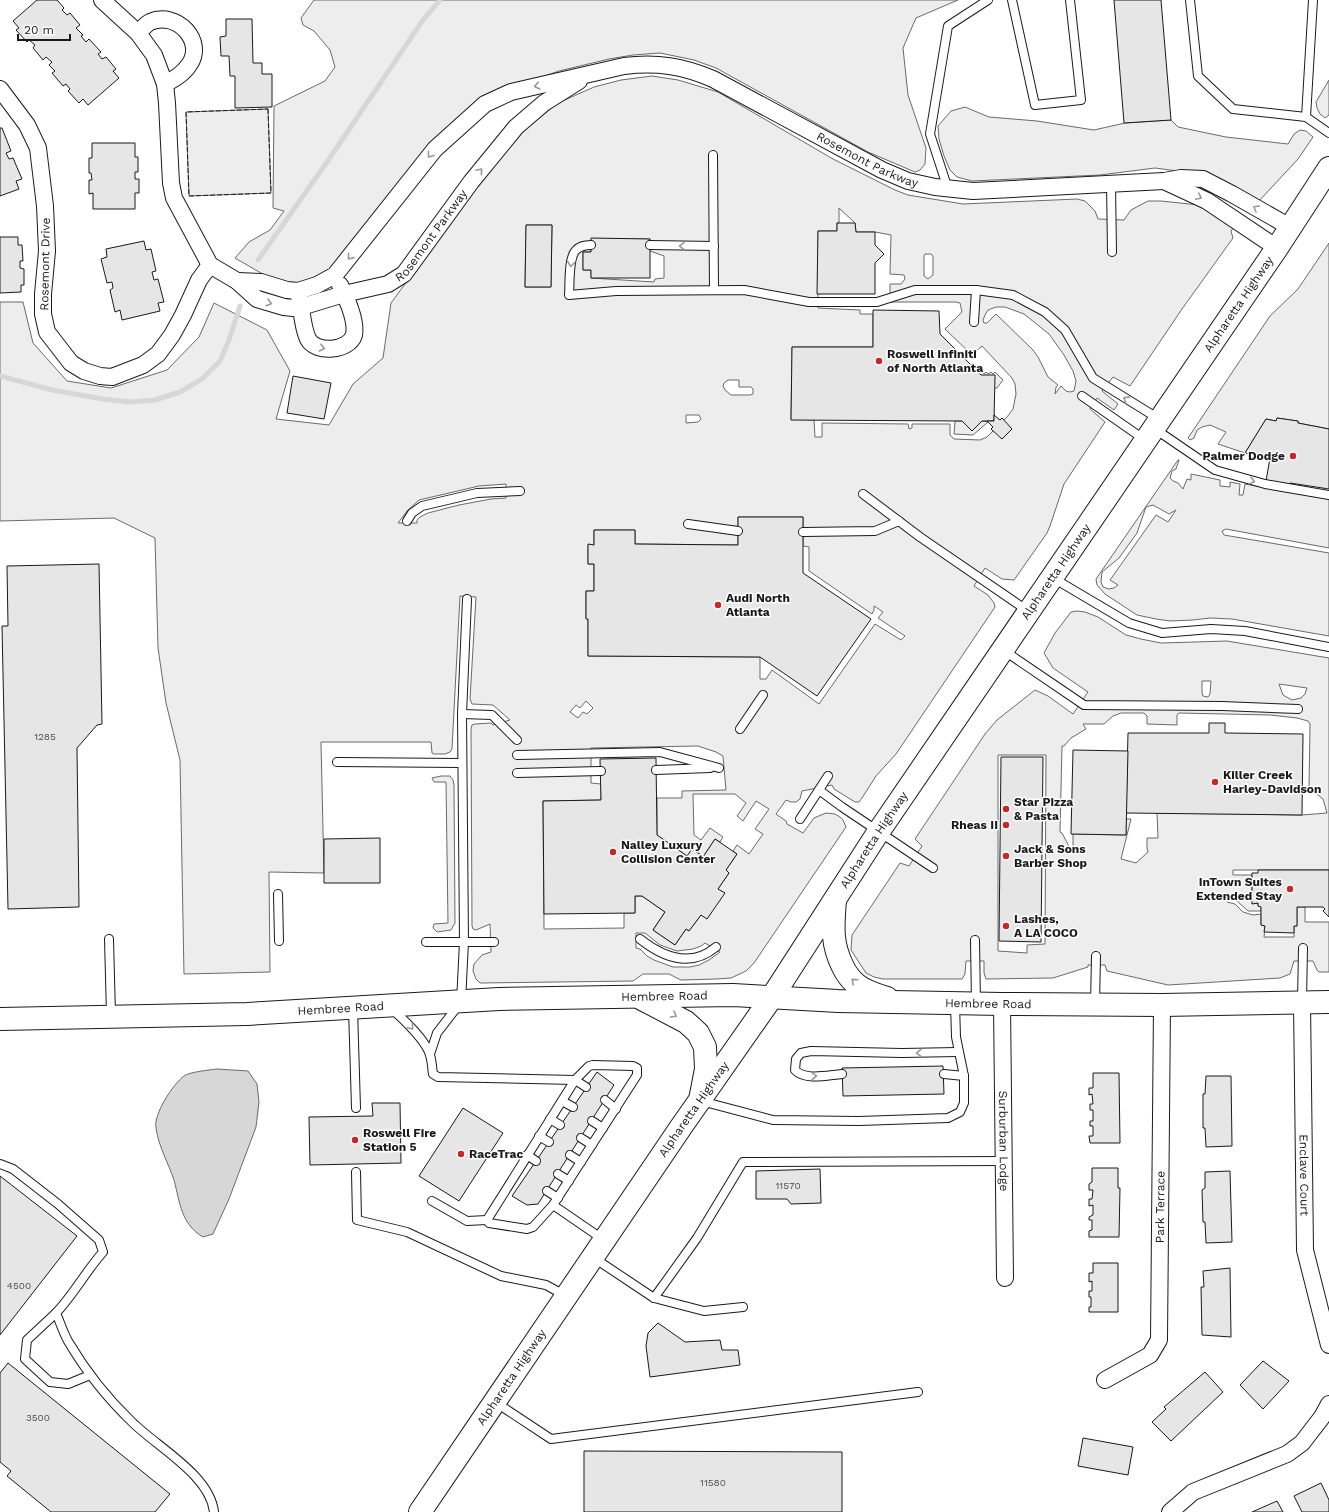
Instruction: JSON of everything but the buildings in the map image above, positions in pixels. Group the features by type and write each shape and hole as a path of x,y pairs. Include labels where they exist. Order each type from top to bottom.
{"main road":[{"name":"Alpharetta Highway","path":"420,1512 681,1127 772,997 880,831 1277,248 1329,168"},
{"path":"835,900 833,923 834,944 847,975 856,984 874,994 902,1002"},
{"name":"Hembree Road","path":"0,1019 247,1014 499,999 733,995 838,1001 965,1004 1162,1005 1329,1002"},
{"path":"639,997 686,1022 698,1034 705,1047 706,1069 700,1100"}],"street":[{"name":"Rosemont Parkway","path":"102,0 138,32 154,55 165,84 168,102 171,183 174,198 210,264 237,281 256,299 284,307 301,307 344,294 388,284 404,274 470,182 516,127 544,103 589,75"},
{"path":"138,32 150,22 166,19 180,24 191,35 194,50 191,64 182,74 165,84"},
{"name":"Rosemont Parkway","path":"237,281 261,282 287,290 298,291 317,285 335,275 435,149 484,104 511,92 624,66 643,64 667,65 696,71 882,170 908,181 935,187 973,191 1164,181 1181,178 1203,179 1290,227"},
{"name":"Rosemont Drive","path":"0,89 27,125 38,148 45,206 47,251 43,294 43,314 47,332 71,363 84,371 100,376 112,377 143,364 158,354 184,315 199,280 210,264"},
{"name":"Rosemont Parkway","path":"1164,181 1207,201 1277,248"},
{"path":"298,291 308,338 312,344 321,349 336,348 349,342 354,335 353,322 344,294 335,275"},
{"name":"Enclave Court","path":"1302,1002 1305,1250 1329,1345"},
{"name":"Surburban Lodge","path":"1002,1004 1005,1278"},
{"name":"Park Terrace","path":"1105,1380 1150,1355 1159,1340 1162,1005"},
{"path":"1170,1512 1193,1492 1286,1454 1302,1443 1322,1417 1329,1404"}],"lane":[{"path":"948,189 930,134 948,26 988,0"},
{"path":"1012,0 1035,105 1081,100 1070,0"},
{"path":"1190,0 1198,76 1233,108 1306,117 1329,132"},
{"path":"1306,117 1313,0"},
{"path":"713,155 714,290"},
{"path":"1111,184 1112,252"},
{"path":"591,245 582,246 575,250 571,259 569,295 616,291 744,290 809,302 877,302 915,290 976,290 1013,295 1045,312 1065,330 1093,378 1153,429 1215,470 1265,484 1329,495"},
{"path":"650,245 714,246"},
{"path":"974,322 976,290"},
{"path":"1082,396 1153,429"},
{"path":"407,521 412,513 422,506 477,493 520,491"},
{"path":"862,494 920,537 1029,611"},
{"path":"803,532 875,531 899,521"},
{"path":"688,524 738,531"},
{"path":"1053,577 1129,623 1162,633 1211,629 1245,631 1329,647"},
{"path":"430,1054 437,1033 461,1002 464,942 462,714 467,599"},
{"path":"1002,650 1084,705 1222,706 1298,709"},
{"path":"740,729 763,695"},
{"path":"462,714 492,714 517,740"},
{"path":"517,755 660,752 719,768 656,770"},
{"path":"337,762 462,763"},
{"path":"517,773 601,771"},
{"path":"800,819 828,776"},
{"path":"819,790 932,868"},
{"path":"278,894 279,941"},
{"path":"109,939 111,1016"},
{"path":"640,939 663,954 676,958 694,959 708,954 716,947"},
{"path":"700,1100 773,1120 948,1118 960,1112 964,1103 964,1076 956,1037 965,1004 975,940"},
{"path":"426,942 494,942"},
{"path":"1302,1002 1303,948"},
{"path":"1095,1005 1096,956"},
{"path":"387,1005 418,1035 430,1054 433,1074 438,1077 575,1080 586,1087"},
{"path":"353,1007 356,1108"},
{"path":"842,1074 808,1076 799,1074 795,1070 796,1059 801,1053 811,1051 894,1053 958,1052"},
{"path":"432,1200 466,1221 487,1220 489,1223 527,1229 533,1227 555,1201 616,1109 637,1075 637,1068 633,1066 593,1065 589,1066 575,1080 487,1220"},
{"path":"944,1074 964,1076"},
{"path":"605,1100 616,1109"},
{"path":"562,1101 572,1107"},
{"path":"550,1119 560,1125"},
{"path":"592,1121 603,1128"},
{"path":"539,1136 549,1142"},
{"path":"580,1138 592,1145"},
{"path":"527,1155 536,1161"},
{"path":"570,1155 581,1162"},
{"path":"654,1298 697,1238 743,1162 1004,1161"},
{"path":"0,1164 13,1169 58,1204 99,1240 103,1252 70,1298 27,1340 25,1359 50,1382 68,1384 90,1375"},
{"path":"356,1172 357,1220 407,1232 501,1276 546,1285 567,1296"},
{"path":"516,1172 524,1177"},
{"path":"558,1174 568,1181"},
{"path":"547,1191 555,1201 605,1240"},
{"path":"593,1258 654,1298 704,1311 743,1307"},
{"path":"56,1313 67,1340 90,1375 132,1422 196,1476 213,1502 214,1512"},
{"path":"494,1402 551,1439 918,1392"}],"shaded area":[{"path":"314,0 958,0 916,18 903,48 908,95 926,148 925,164 920,170 915,172 868,152 716,68 694,60 660,53 609,59 559,71 508,89 478,104 339,261 325,273 301,285 273,280 235,258 249,242 270,230 284,211 273,208 274,106 325,81 335,67 330,50 314,31 303,25 301,18"},
{"path":"652,76 678,80 718,92 833,159 908,195 963,204 1077,199 1085,201 1095,211 1098,219 1124,220 1131,210 1148,201 1199,205 1234,227 1231,231 1233,238 1182,309 1130,386 1113,377 1102,391 1118,404 1114,410 1097,398 1090,409 1105,422 1064,484 1047,533 1014,580 1002,579 985,568 974,586 988,595 995,607 896,754 876,776 859,802 855,802 834,789 832,785 802,791 800,799 796,802 786,800 776,814 786,821 787,824 803,833 814,818 826,813 835,814 840,817 846,827 754,963 746,971 731,978 716,979 681,980 669,974 643,974 633,981 480,983 476,979 473,971 474,964 482,955 491,952 490,924 476,930 473,929 472,926 471,729 472,725 475,724 491,723 493,725 510,720 493,705 472,704 470,699 476,597 460,596 452,749 450,752 445,754 432,753 431,742 321,742 324,873 269,872 270,972 184,974 180,760 166,703 158,648 155,538 114,518 0,521 0,302 23,302 33,343 67,381 111,388 167,370 199,337 214,303 267,330 290,371 276,419 329,425 353,384 383,358 391,303 478,185 524,130 558,103 594,87 621,80","holes":["839,208 855,223 856,232 875,232 891,235 890,274 904,275 905,279 901,284 890,284 890,302 960,303 962,312 945,329 972,355 982,346 1012,378 1015,384 1016,394 1013,409 987,437 980,440 954,439 950,435 950,424 912,424 912,428 909,429 908,424 822,423 822,437 815,437 814,420 791,419 792,347 873,347 873,314 860,314 860,310 818,308 818,231 837,231 837,223 839,223","526,225 552,225 551,287 525,287","591,239 650,239 650,251 664,256 664,278 655,279 654,282 591,278 591,270 583,270 583,252 591,252","925,254 931,254 933,256 933,275 928,279 924,276 924,256","996,307 1005,307 1024,314 1049,334 1064,355 1073,371 1076,381 1074,391 1066,391 1061,386 1055,394 1056,387 1058,385 1048,377 1033,350 996,314 987,323 984,323 983,320 988,310","728,380 739,380 739,387 751,387 753,389 753,394 731,395 723,386","686,415 699,415 701,419 698,422 686,423","506,484 506,498 491,499 459,505 428,513 420,517 417,520 417,523 398,523 407,511 419,500 479,486","738,517 803,517 803,546 809,547 809,571 872,614 874,606 883,612 878,618 905,636 901,640 875,624 819,704 772,670 766,679 760,679 760,657 588,656 586,591 594,591 594,564 588,564 588,545 594,545 594,530 635,530 635,544 738,545","586,701 593,708 587,714 583,712 578,718 570,712 576,705 580,708","698,746 723,756 726,790 682,791 682,798 657,798 657,835 687,856 693,849 701,855 699,859 701,860 715,839 720,842 723,837 710,828 701,840 694,835 693,794 735,794 746,803 737,816 743,821 756,801 769,809 755,829 763,834 749,854 737,845 733,851 737,854 726,870 729,873 718,889 724,893 701,915 689,931 686,929 675,945 653,930 665,912 642,896 635,896 635,913 624,913 624,928 544,929 543,801 601,800 601,784 591,783 591,748","636,933 645,933 660,945 677,951 693,949 705,943 720,952 709,960 699,965 690,967 673,967 647,956 640,949 636,948"]},
{"path":"1329,80 1329,115 1325,118 1320,114 1316,102"},
{"path":"965,107 989,117 1037,121 1094,130 1125,123 1171,120 1178,127 1226,137 1288,144 1294,134 1300,130 1306,131 1313,137 1298,159 1259,201 1200,174 1155,168 1100,175 972,181 957,177 950,170 939,139 938,126 951,111"},
{"path":"268,109 271,193 189,196 186,112"},
{"path":"1329,243 1329,429 1298,423 1298,421 1277,418 1276,421 1266,419 1245,453 1218,444 1226,432 1210,425 1197,430 1194,438 1190,440 1188,438 1270,316 1298,289"},
{"path":"975,364 984,374 986,372 988,374 991,372 993,374 995,372 1003,380 997,388 994,388 972,367"},
{"path":"955,421 962,421 972,431 982,421 988,422 973,435 954,434"},
{"path":"1178,460 1176,469 1172,471 1170,478 1178,483 1183,489 1187,479 1191,480 1191,474 1220,480 1220,486 1230,487 1230,482 1240,484 1239,495 1243,495 1245,484 1329,499 1329,548 1226,529 1222,531 1224,535 1329,553 1329,636 1232,619 1210,618 1170,621 1137,615 1105,594 1097,585 1096,579","holes":["1153,505 1169,514 1176,510 1168,522 1156,515 1110,580 1118,585 1109,589 1103,587 1101,582 1102,572 1119,558 1137,533 1146,507"]},
{"path":"1071,612 1085,612 1098,617 1126,635 1161,643 1227,641 1329,658 1329,870 1233,870 1233,875 1252,875 1252,903 1258,903 1258,906 1261,907 1261,911 1248,911 1237,901 1227,898 1227,902 1235,904 1243,912 1253,915 1261,914 1261,925 1265,926 1264,937 1294,937 1294,926 1297,926 1297,907 1305,907 1305,922 1329,922 1329,972 1319,972 1313,961 1294,961 1290,974 1280,978 1168,985 1107,971 1105,965 1088,965 1088,967 1053,978 986,979 984,973 984,961 966,961 965,974 962,979 883,979 866,973 851,950 852,935 900,863 909,866 922,846 915,839 985,734 997,720 1035,690 1048,696 1073,714 1088,692 1053,668 1044,653 1055,633","holes":["1202,681 1211,681 1210,694 1208,697 1203,696","1279,684 1307,688 1305,694 1301,698 1292,700 1283,695","1121,713 1144,713 1147,716 1147,724 1177,725 1177,715 1179,713 1270,715 1297,718 1308,721 1310,724 1309,788 1323,799 1327,813 1302,815 1157,813 1158,838 1147,838 1148,852 1136,863 1121,859 1131,819 1126,819 1126,835 1073,834 1073,854 1062,833 1060,832 1062,746 1064,746 1071,738 1086,729 1083,724 1104,724 1113,716","998,755 1046,755 1045,944 1027,945 1027,953 998,951"]},
{"path":"450,776 454,785 455,923 451,930 437,932 433,928 434,924 448,923 446,782 434,782 432,778"},
{"path":"217,1069 248,1071 257,1084 259,1102 256,1127 229,1199 213,1234 203,1237 190,1226 182,1212 174,1180 159,1142 156,1122 165,1100 184,1076 195,1072"}],"waterway":[{"path":"258,260 327,162 423,20 440,0"},
{"path":"0,376 52,390 103,399 129,402 155,400 180,392 202,379 220,361 229,340 240,306"}],"fence":[{"path":"268,109 271,193 189,196 186,112 268,109"}],"place":[{"name":"Roswell Infiniti of North Atlanta","path":"879,361"},
{"name":"Palmer Dodge","path":"1293,456"},
{"name":"Audi North Atlanta","path":"718,605"},
{"name":"Killer Creek Harley-Davidson","path":"1215,782"},
{"name":"Star Pizza & Pasta","path":"1006,809"},
{"name":"Rheas II","path":"1006,825"},
{"name":"Nalley Luxury Collision Center","path":"613,852"},
{"name":"Jack & Sons Barber Shop","path":"1006,856"},
{"name":"InTown Suites Extended Stay","path":"1290,889"},
{"name":"Lashes, A LA COCO","path":"1006,926"},
{"name":"Roswell Fire Station 5","path":"355,1140"},
{"name":"RaceTrac","path":"461,1154"}]}
